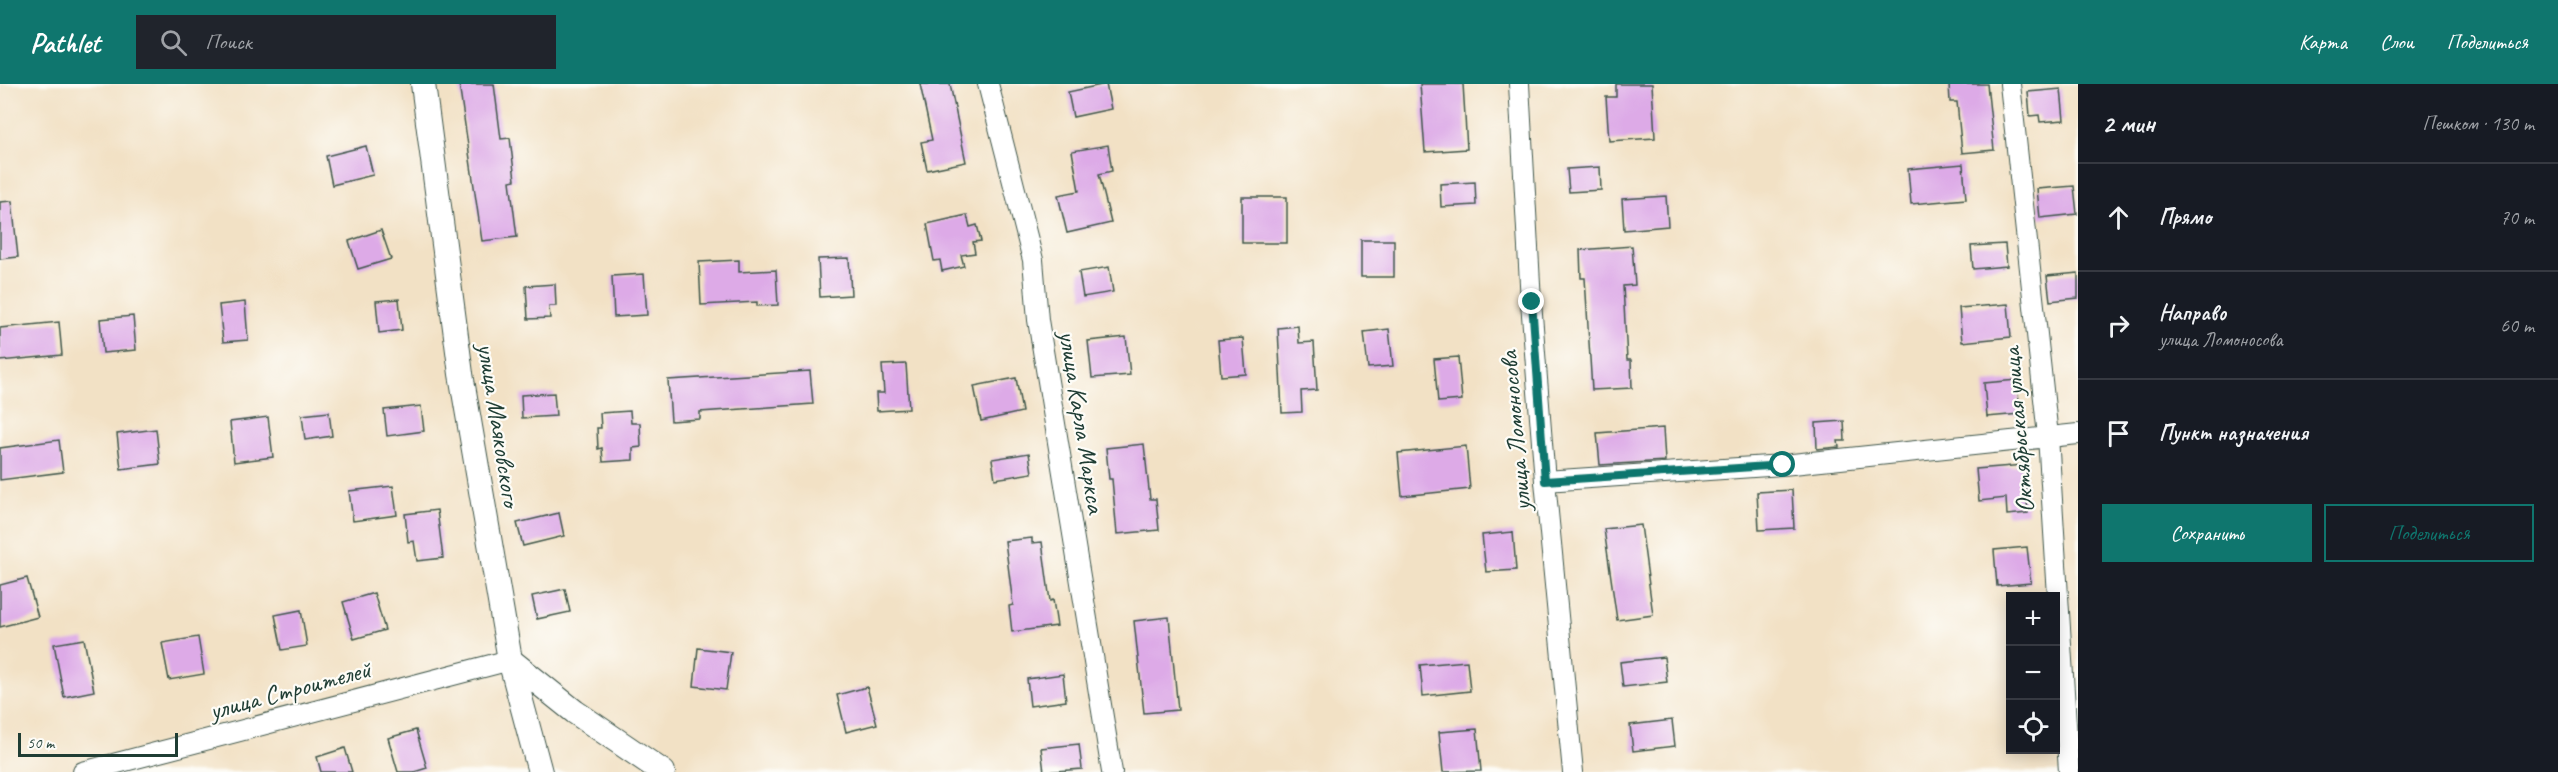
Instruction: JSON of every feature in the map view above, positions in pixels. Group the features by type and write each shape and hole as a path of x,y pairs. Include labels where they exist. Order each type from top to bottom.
{"street":[{"name":"улица Маяковского","path":"423,84 461,374 510,660 540,772"},
{"name":"улица Карла Маркса","path":"988,84 1034,260 1038,320 1112,772"},
{"name":"улица Ломоносова","path":"1519,84 1545,481 1573,772"},
{"name":"Октябрьская улица","path":"2010,84 2048,436 2069,772"},
{"path":"1545,481 1783,465 2078,434"},
{"name":"улица Строителей","path":"83,772 510,660"},
{"path":"510,660 575,712 663,772"}],"building":[{"path":"459,84 494,84 501,139 510,138 515,180 510,181 517,237 482,241"},
{"path":"920,84 950,84 966,162 927,170 921,142 932,140"},
{"path":"1106,84 1111,109 1073,117 1068,92"},
{"path":"1420,84 1463,84 1467,149 1425,152"},
{"path":"1616,84 1652,84 1655,138 1609,141 1606,97 1616,97"},
{"path":"1949,84 1987,84 1994,150 1962,153 1957,102 1950,102"},
{"path":"2061,89 2064,120 2040,122 2039,115 2030,116 2028,92"},
{"path":"1108,145 1112,171 1099,174 1111,223 1067,233 1058,195 1079,191 1072,151"},
{"path":"366,146 373,175 332,185 326,156"},
{"path":"1963,164 1966,199 1911,204 1908,169"},
{"path":"1600,167 1601,190 1569,192 1567,169"},
{"path":"1475,182 1476,205 1441,207 1440,184"},
{"path":"2074,186 2077,214 2040,218 2037,189"},
{"path":"1666,196 1668,226 1624,230 1622,199"},
{"path":"1242,197 1287,197 1287,243 1242,243"},
{"path":"12,201 18,257 0,259 0,202"},
{"path":"967,215 970,227 977,225 981,241 973,242 975,253 961,255 964,266 942,271 940,260 934,261 927,224"},
{"path":"381,230 391,259 358,269 349,241"},
{"path":"1361,240 1394,240 1394,277 1361,277"},
{"path":"2005,244 2007,266 1973,269 1971,246"},
{"path":"1632,246 1635,285 1623,286 1627,360 1631,360 1632,388 1592,390 1585,278 1581,278 1580,250"},
{"path":"849,258 851,295 820,297 818,259"},
{"path":"739,260 739,272 776,270 778,305 757,306 757,302 701,305 699,262"},
{"path":"1109,267 1113,292 1083,297 1079,272"},
{"path":"2078,273 2078,298 2050,301 2047,276"},
{"path":"644,274 647,315 614,317 612,276"},
{"path":"555,284 556,306 549,306 550,318 528,319 526,286"},
{"path":"399,299 402,330 379,333 376,301"},
{"path":"245,302 248,340 223,342 219,305"},
{"path":"2008,304 2011,337 1962,342 1959,308"},
{"path":"133,316 136,350 103,353 100,319"},
{"path":"59,322 62,355 0,361 0,328"},
{"path":"1298,326 1299,343 1314,342 1317,390 1301,391 1302,412 1282,413 1278,328"},
{"path":"1389,329 1393,366 1368,368 1364,332"},
{"path":"1126,337 1130,375 1092,378 1088,341"},
{"path":"1243,338 1246,374 1221,376 1218,340"},
{"path":"1458,357 1462,400 1438,402 1434,359"},
{"path":"906,364 909,409 877,411 876,393 884,393 882,365"},
{"path":"810,371 813,404 700,412 700,419 671,421 668,380"},
{"path":"1016,378 1022,412 981,421 974,386"},
{"path":"2017,380 2020,414 1987,417 1984,383"},
{"path":"554,393 556,416 522,418 521,395"},
{"path":"421,406 424,431 387,436 384,410"},
{"path":"630,411 631,423 640,423 641,447 633,448 633,460 603,462 602,448 598,449 597,428 601,428 600,413"},
{"path":"329,412 332,436 305,440 302,415"},
{"path":"268,417 273,457 234,462 230,422"},
{"path":"1844,421 1845,441 1838,441 1839,447 1817,449 1816,423"},
{"path":"1663,428 1665,461 1600,465 1597,433"},
{"path":"156,429 160,464 121,469 117,434"},
{"path":"59,440 63,472 0,480 0,448"},
{"path":"1144,444 1150,499 1156,499 1159,530 1117,534 1112,479 1109,479 1106,448"},
{"path":"1466,446 1470,489 1402,496 1398,453"},
{"path":"1029,453 1032,473 995,479 992,459"},
{"path":"2024,465 2028,513 2007,515 2006,498 1979,501 1976,469"},
{"path":"393,486 397,515 353,521 349,491"},
{"path":"1792,490 1794,528 1759,530 1757,492"},
{"path":"437,510 443,558 417,561 414,541 408,542 405,514"},
{"path":"559,513 564,536 523,546 517,523"},
{"path":"1641,525 1653,615 1617,620 1604,529"},
{"path":"1513,532 1516,570 1486,572 1482,535"},
{"path":"1032,538 1032,543 1042,542 1050,601 1053,600 1057,626 1012,632 1009,606 1013,605 1005,541"},
{"path":"2027,547 2031,583 1997,586 1994,550"},
{"path":"27,578 38,617 0,627 0,585"},
{"path":"565,589 570,612 537,619 532,596"},
{"path":"374,593 385,630 354,639 343,602"},
{"path":"301,610 307,646 282,650 275,615"},
{"path":"1169,617 1178,710 1144,713 1134,621"},
{"path":"198,637 204,674 169,680 162,643"},
{"path":"84,639 94,691 64,697 54,644"},
{"path":"698,648 731,652 726,690 694,686"},
{"path":"1664,657 1667,682 1623,687 1620,662"},
{"path":"1467,661 1470,691 1423,696 1420,665"},
{"path":"1063,674 1066,701 1030,706 1027,679"},
{"path":"867,687 877,724 846,732 837,695"},
{"path":"1672,720 1675,746 1633,751 1630,725"},
{"path":"1477,729 1481,771 1443,772 1439,732"},
{"path":"416,730 427,768 414,772 398,772 388,738"},
{"path":"1079,744 1082,769 1044,772 1041,748"},
{"path":"345,748 352,772 321,772 317,757"}],"route":[{"path":"1532,302 1545,481 1783,465"}]}
